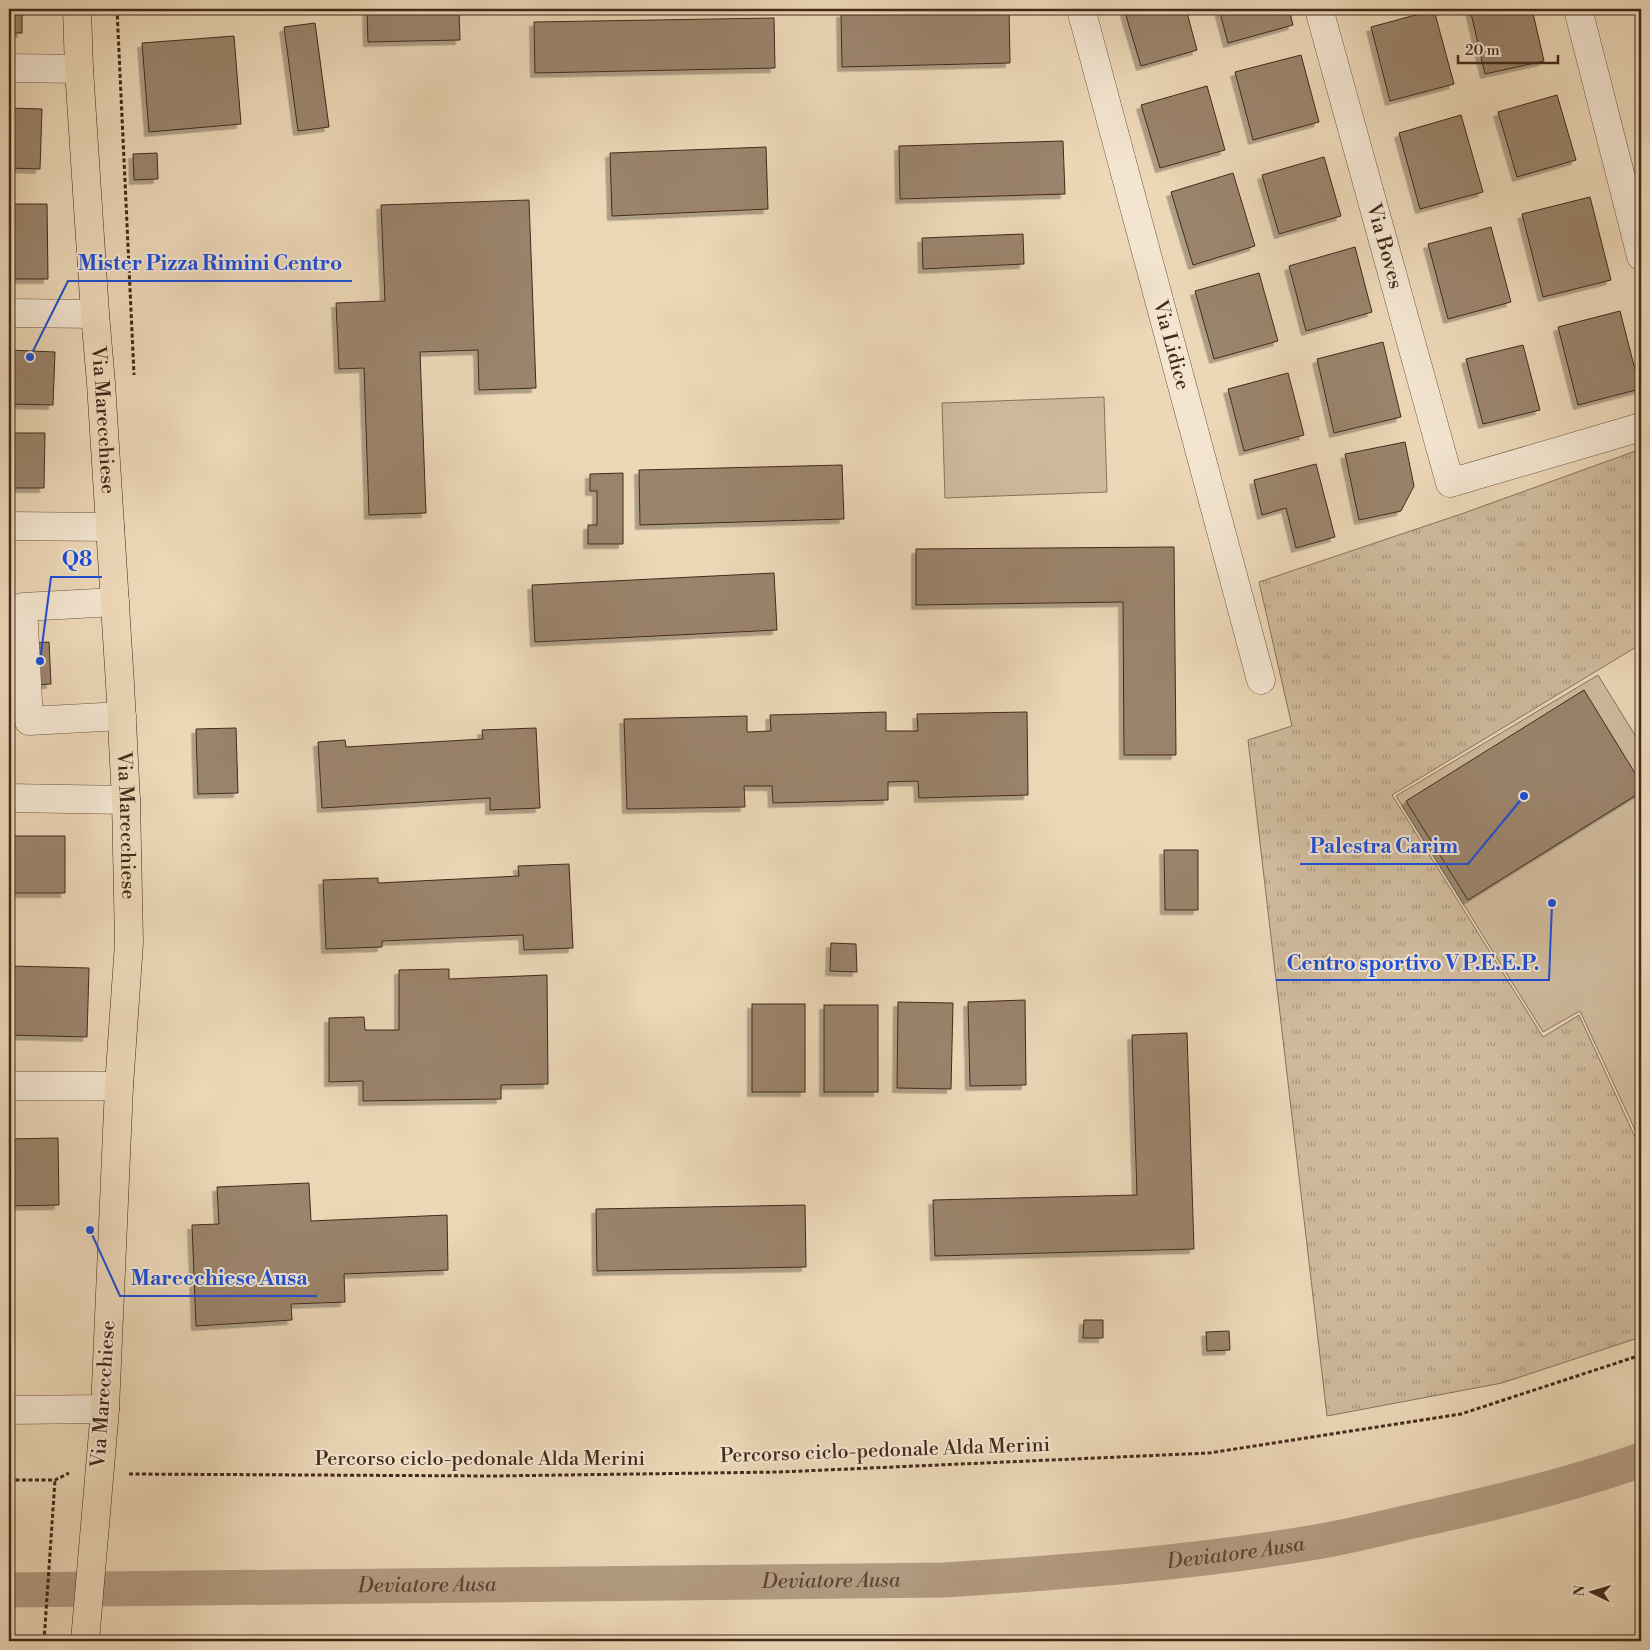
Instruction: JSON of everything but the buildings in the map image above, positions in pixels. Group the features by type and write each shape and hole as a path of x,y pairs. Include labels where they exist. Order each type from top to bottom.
{"main road":[{"name":"Via Marecchiese","path":"77,9 79,69 122,716 129,942 119,1086 105,1409 85,1641"}],"street":[{"name":"Via Lidice","path":"1080,9 1261,680"},
{"name":"Via Boves","path":"1319,9 1450,483 1641,427"},
{"path":"1578,9 1641,256"},
{"path":"9,68 79,69"},
{"path":"9,313 95,314"},
{"path":"9,526 110,527"},
{"path":"115,602 23,607 29,721 122,716"},
{"path":"9,798 126,800"},
{"path":"9,1086 119,1086"},
{"path":"9,1410 105,1409"}],"path":[{"name":"Percorso ciclo-pedonale Alda Merini","path":"126,1474 491,1476 780,1472 1209,1453 1461,1414 1641,1355"},
{"path":"9,1480 56,1480 44,1641"}],"green space":[{"path":"1104,397 1107,492 945,498 942,403"},
{"path":"1641,449 1641,644 1392,795 1543,1037 1579,1015 1641,1150 1641,1337 1502,1383 1327,1416 1248,740 1292,726 1259,582 1464,513"},
{"path":"1598,675 1641,745 1641,1143 1580,1011 1543,1032 1396,796"}],"waterway":[{"name":"Deviatore Ausa","path":"9,1590 944,1580 1084,1570 1223,1556 1338,1538 1524,1495 1583,1479 1641,1460"}],"place":[{"name":"Mister Pizza Rimini Centro","path":"30,357"},
{"name":"Q8","path":"40,661"},
{"name":"Palestra Carim","path":"1524,796"},
{"name":"Centro sportivo V P.E.E.P.","path":"1552,903"},
{"name":"Marecchiese Ausa","path":"90,1230"}]}
